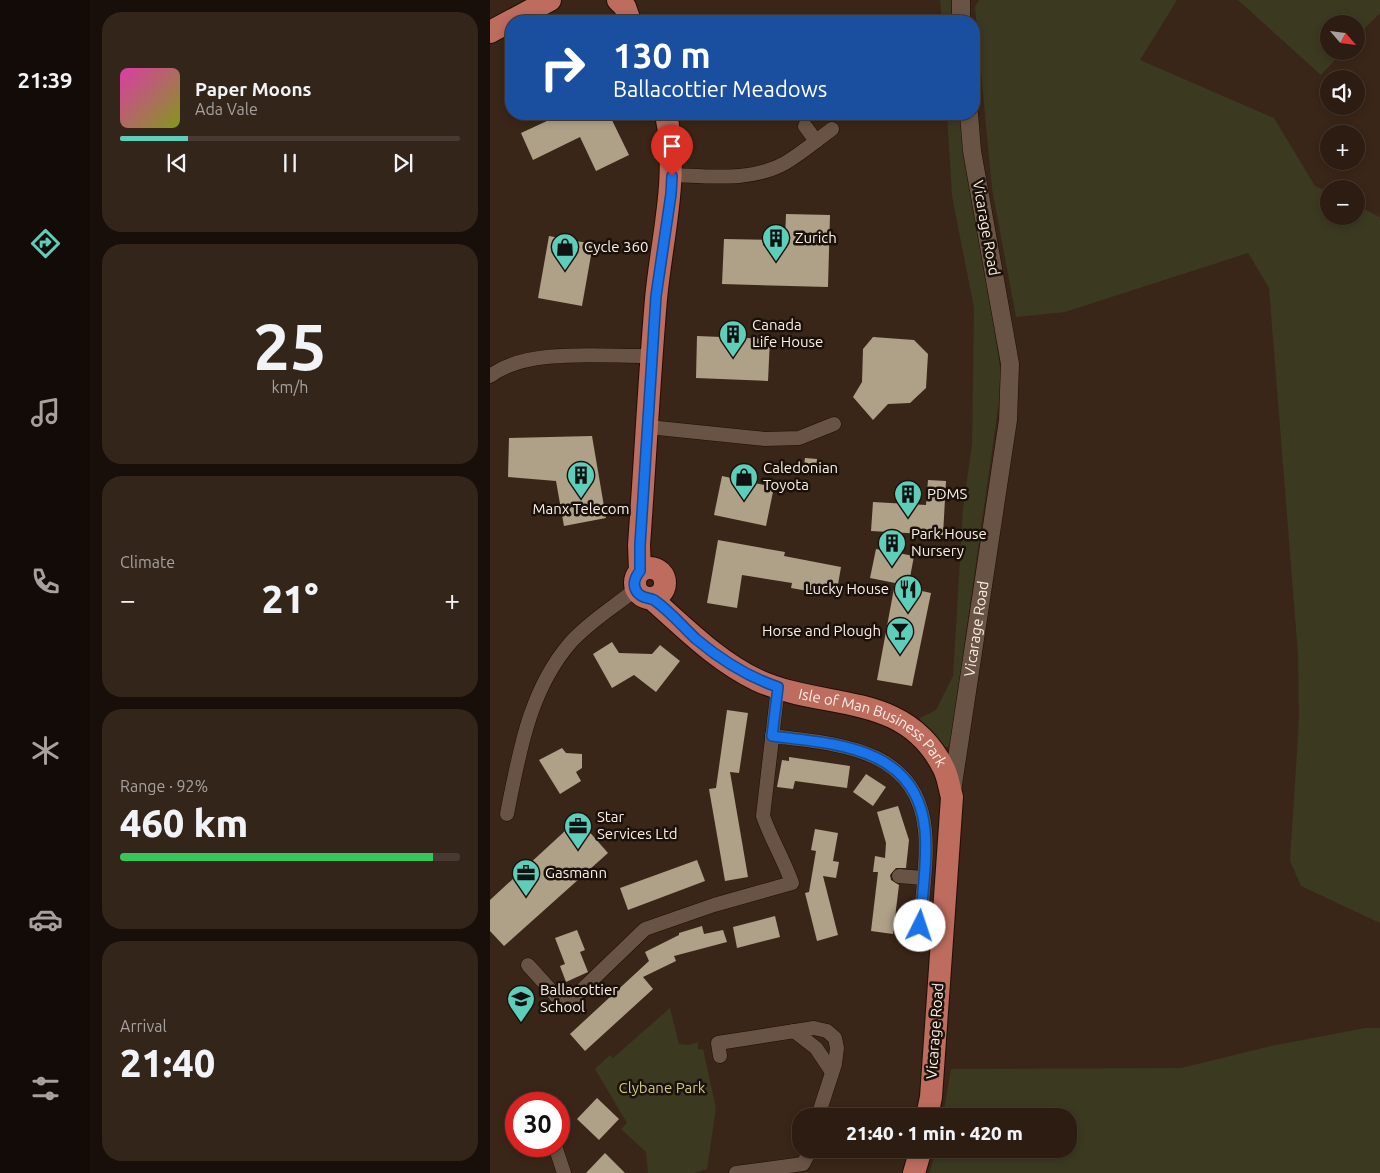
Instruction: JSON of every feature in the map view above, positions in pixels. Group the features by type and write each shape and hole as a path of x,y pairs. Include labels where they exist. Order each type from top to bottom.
{"highway":[{"path":"522,15 550,0"},
{"path":"490,32 505,24"},
{"name":"Isle of Man Business Park","path":"667,120 671,150 671,194 656,296 640,545 646,592 696,639 731,664 758,680 821,699 875,709 906,724 931,746 944,769 952,797"},
{"name":"Vicarage Road","path":"929,1108 952,797"},
{"path":"914,1173 918,1158"}],"street":[{"path":"961,0 961,15"},
{"name":"Vicarage Road","path":"952,797 1008,420 1010,364 972,151 969,120"},
{"path":"805,126 816,141"},
{"path":"672,176 736,177 766,171 785,163 832,129"},
{"path":"490,376 506,366 522,360 546,356 652,356"},
{"path":"648,428 765,439 799,438 834,424"},
{"path":"507,814 539,690 557,660 572,641 588,626 646,592"},
{"path":"528,965 564,1006 645,929 714,905 792,883 785,862 769,833 763,816 778,687"},
{"path":"772,736 864,751 899,771 920,804 925,831 920,926"},
{"path":"899,876 923,878"},
{"path":"720,1056 718,1043 794,1031 821,1029 835,1038 838,1048 821,1108"},
{"path":"794,1031 816,1048 832,1072"},
{"path":"559,1157 564,1173"},
{"path":"736,1173 803,1168"}],"green space":[{"path":"940,0 954,0 954,15 941,15"},
{"path":"979,0 1177,0 1140,60 1274,118 1315,186 1320,188 1320,225 1365,225 1365,210 1380,217 1380,923 1301,886 1290,861 1299,720 1298,654 1269,288 1248,253 1065,312 1016,317 992,189 980,61 980,15 976,15 975,7"},
{"path":"1238,0 1380,0 1380,13 1365,28 1365,15 1320,15 1320,60 1335,60 1326,70 1320,70 1320,74"},
{"path":"947,120 963,120 1002,380 950,746 942,748 922,727 920,718 936,710 953,676 963,509 972,444 974,308 952,196"},
{"name":"Clybane Park","path":"670,1008 679,1044 688,1045 698,1042 698,1050 703,1049 716,1108 707,1169 694,1173 648,1173 646,1152 621,1129 627,1123 595,1069 610,1055 613,1058"},
{"path":"1365,1028 1380,1028 1380,1173 929,1173 934,1158 1077,1158 1077,1108 944,1108 951,1069 1181,1068 1271,1046"}],"building":[{"path":"549,120 612,120 629,155 596,171 580,137 533,160 521,133"},
{"name":"Zurich","path":"786,214 830,215 828,287 722,284 724,239 785,240"},
{"name":"Cycle 360","path":"549,236 593,244 582,306 538,298"},
{"name":"Canada Life House","path":"697,336 770,339 768,381 696,378"},
{"path":"873,337 914,340 928,354 926,388 910,403 888,404 873,420 853,397 862,382 863,349"},
{"name":"Manx Telecom","path":"592,436 606,518 564,526 556,481 508,477 509,438"},
{"path":"805,458 817,459 815,475 803,474"},
{"name":"Caledonian Toyota","path":"722,476 774,487 766,526 714,515"},
{"name":"PDMS","path":"928,480 946,481 943,535 871,531 873,502 926,505"},
{"path":"718,540 785,552 784,556 841,567 836,596 791,588 792,583 742,575 737,608 707,603"},
{"path":"876,549 914,556 908,588 931,593 912,686 877,680 895,583 870,578"},
{"path":"612,642 619,653 652,654 660,645 680,661 656,692 634,675 612,688 593,654"},
{"path":"727,710 748,713 739,773 730,772 748,877 725,881 709,789 716,788"},
{"path":"562,748 566,753 582,754 582,768 576,772 581,781 560,794 539,760"},
{"path":"789,757 850,766 847,788 795,781 793,789 777,787 782,760 789,761"},
{"path":"866,774 886,787 873,806 853,792"},
{"path":"898,806 909,840 906,868 896,868 890,875 891,880 899,885 893,934 871,931 878,872 873,872 875,856 885,858 886,843 877,812"},
{"path":"578,819 608,853 504,946 490,931 490,900"},
{"path":"815,829 838,833 833,861 839,862 836,878 823,876 838,935 817,941 805,893 809,892 816,851 811,850"},
{"path":"697,860 705,881 628,910 620,888"},
{"path":"775,916 780,937 737,948 733,927"},
{"path":"702,926 704,934 723,930 727,942 674,956 676,961 643,977 653,989 585,1051 570,1034 649,961 645,952 679,935 679,933"},
{"path":"577,930 585,950 580,952 588,972 566,982 560,966 565,964 555,938"},
{"path":"597,1098 619,1119 599,1140 577,1119"},
{"path":"605,1153 625,1173 586,1173"}],"place":[{"name":"Zurich","path":"776,262"},
{"name":"Cycle 360","path":"565,271"},
{"name":"Canada Life House","path":"733,358"},
{"name":"Manx Telecom","path":"581,499"},
{"name":"Caledonian Toyota","path":"744,501"},
{"name":"PDMS","path":"908,518"},
{"name":"Park House Nursery","path":"892,567"},
{"name":"Lucky House","path":"908,613"},
{"name":"Horse and Plough","path":"900,655"},
{"name":"Star Services Ltd","path":"578,850"},
{"name":"Gasmann","path":"526,897"},
{"name":"Ballacottier School","path":"521,1023"}],"route":[{"path":"672,176 656,296 640,545 640,571 634,583 641,596 652,599 671,614 696,639 731,664 758,680 778,687 772,736 864,751 882,759 899,771 911,787 920,804 925,831 920,926"}]}
